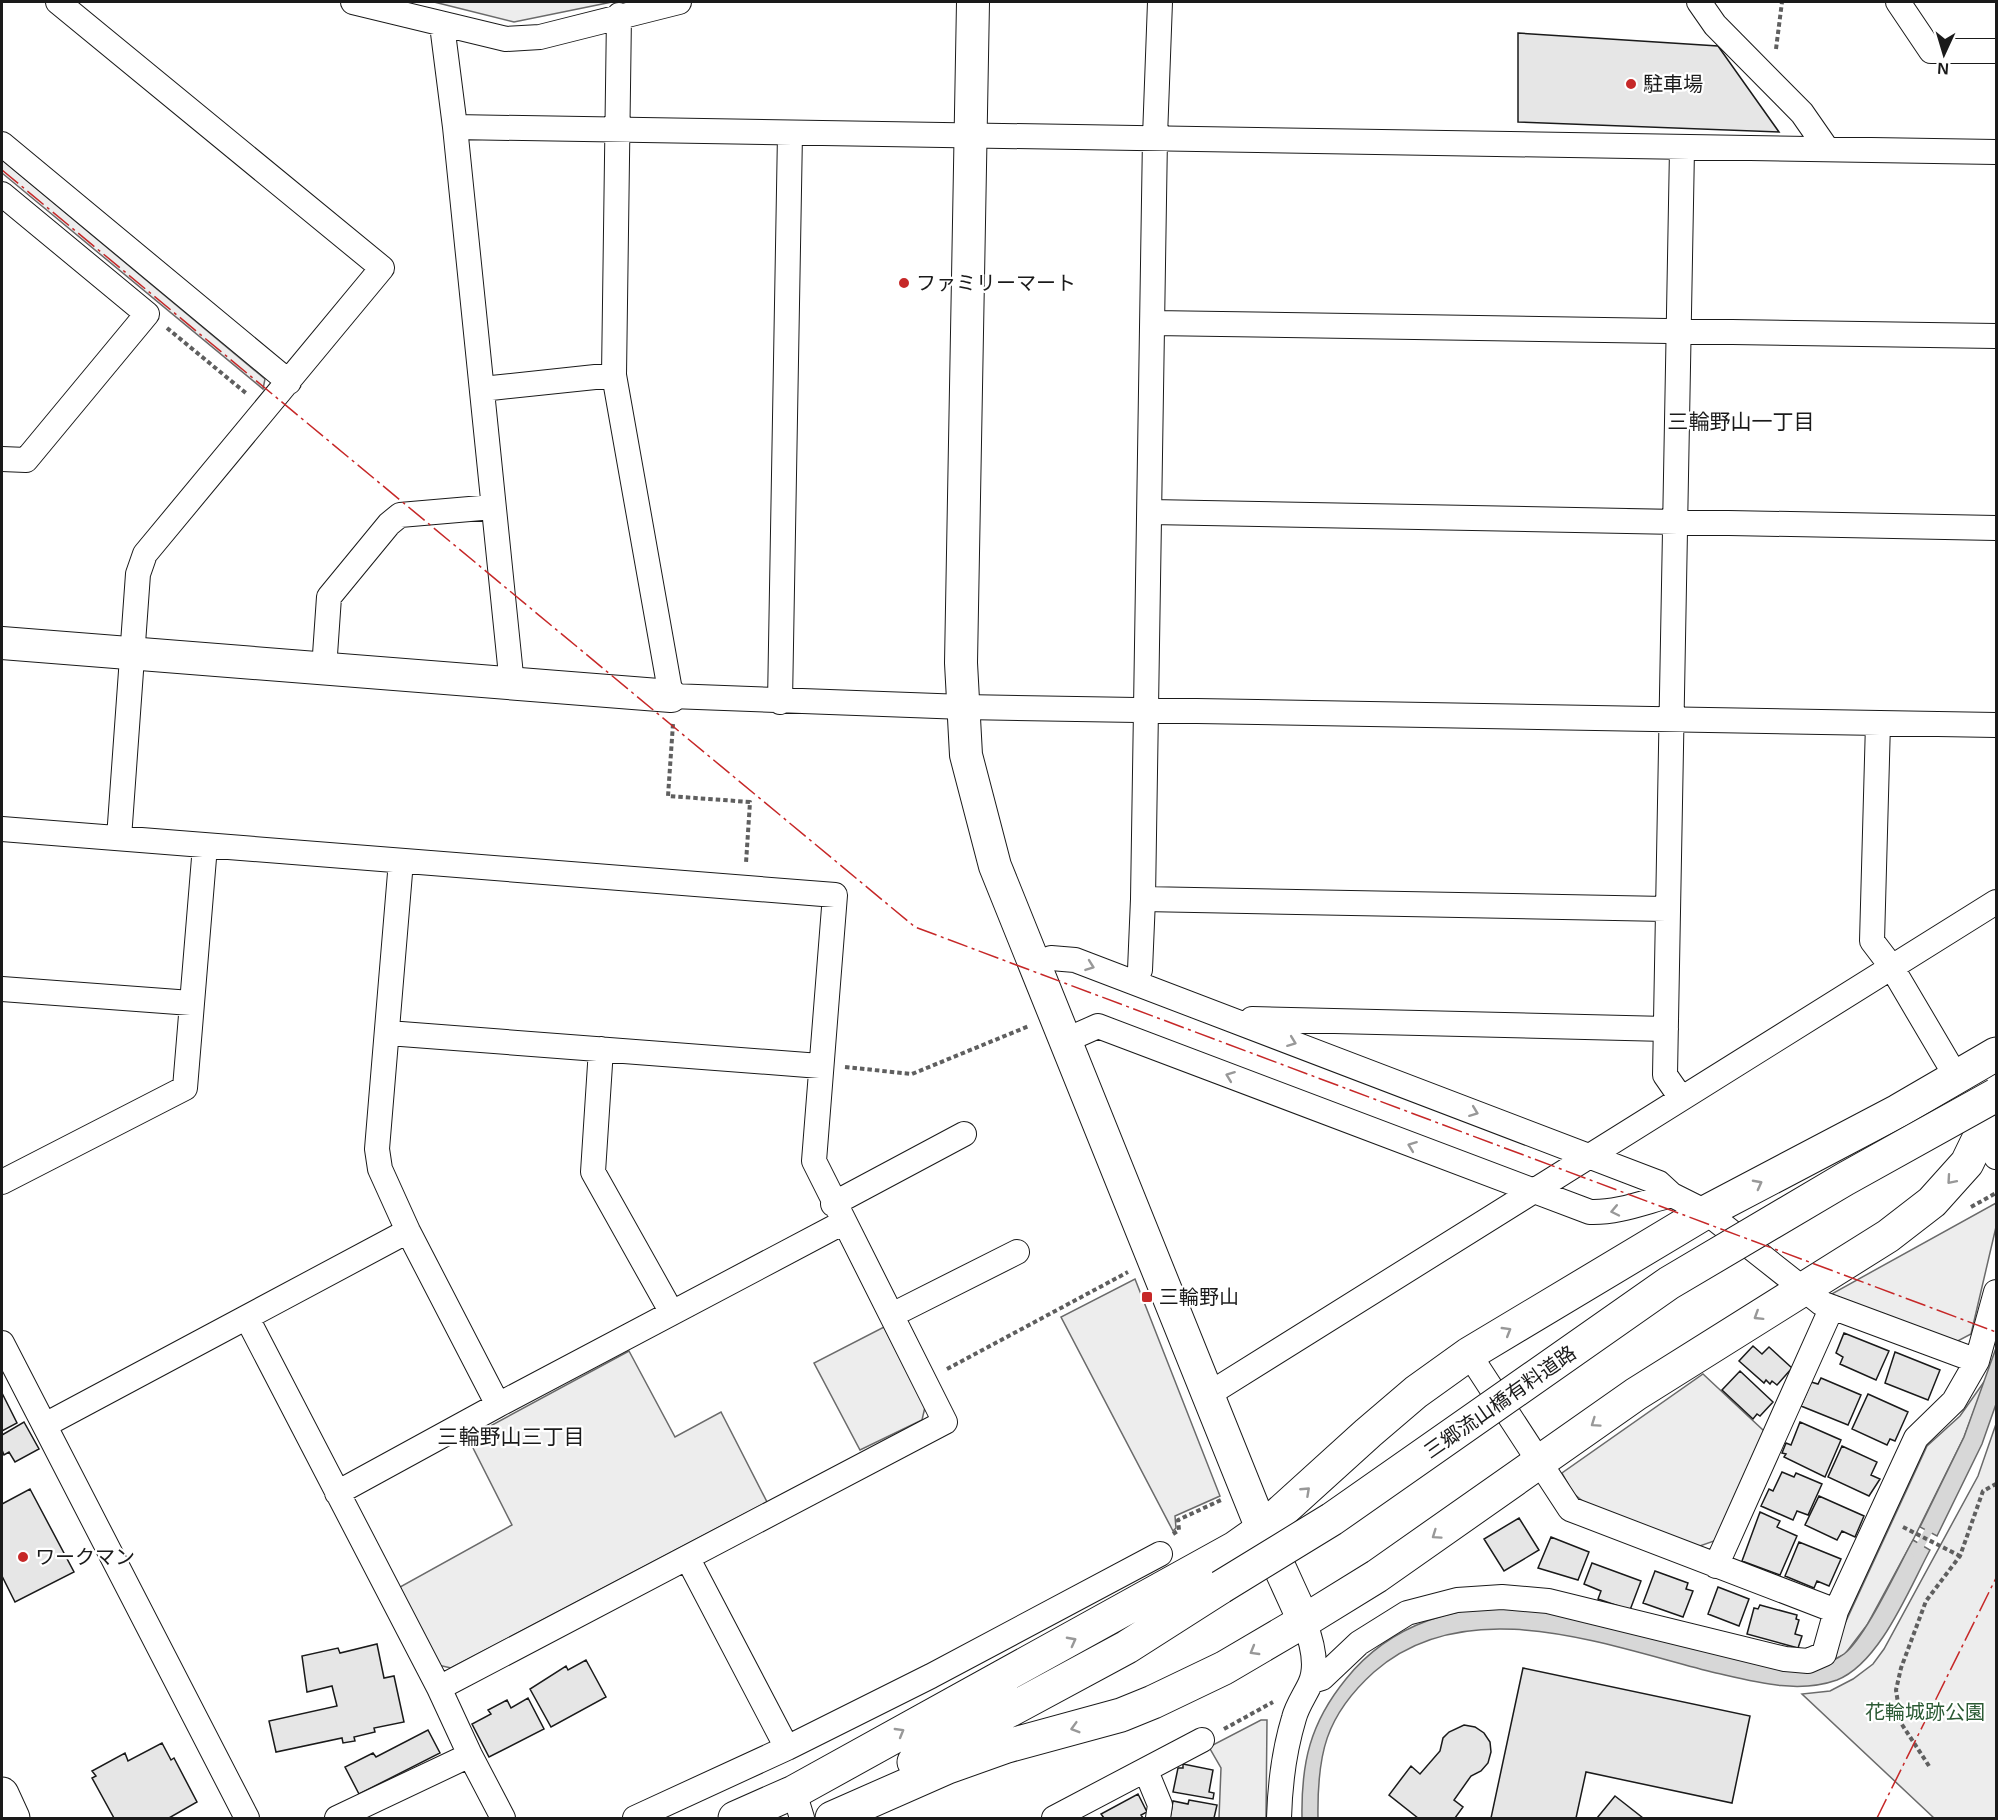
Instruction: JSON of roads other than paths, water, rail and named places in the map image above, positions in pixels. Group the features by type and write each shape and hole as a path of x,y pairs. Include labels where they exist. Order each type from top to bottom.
{"main road":[{"path":"735,1818 798,1805 933,1713 1167,1588 1235,1548 1262,1529 1408,1399 1469,1354 1706,1212 1957,1078 1996,1054"},
{"name":"三郷流山橋有料道路","path":"824,1818 889,1776 1127,1647 1349,1507 1669,1283 1845,1179 1996,1095"},
{"path":"832,1818 948,1767 1007,1746 1121,1715 1153,1702 1224,1668 1304,1621 1377,1576 1636,1394 1888,1236 1932,1202 1992,1131"},
{"name":"三郷流山橋有料道路","path":"798,1805 881,1765 1006,1712"},
{"path":"2,1794 13,1818"}],"street":[{"path":"58,2 382,268 145,554 138,574 118,838"},
{"path":"353,2 506,39 540,37 619,15 679,2"},
{"path":"973,2 961,663 966,755 995,866 1262,1529 1311,1640 1312,1681 1294,1714 1285,1751 1279,1818"},
{"path":"1134,982 1140,970 1143,899 1154,323 1155,137 1160,2"},
{"path":"1699,2 1715,25 1802,113 1827,150"},
{"path":"1898,2 1931,51 1996,51"},
{"path":"619,15 620,128 614,375 672,709"},
{"path":"442,25 455,127 512,685"},
{"path":"455,127 1996,152"},
{"path":"780,702 790,133"},
{"path":"2,144 289,382"},
{"path":"1681,1098 1665,1075 1666,909 1677,523 1682,148"},
{"path":"2,194 147,314 26,460 2,459"},
{"path":"1154,323 1679,333 1996,336"},
{"path":"482,389 614,375"},
{"path":"324,669 328,597 389,524 400,515 493,507"},
{"path":"1151,512 1996,528"},
{"path":"2,643 512,685 672,709 780,702 1996,725"},
{"path":"1878,723 1872,941 1892,966 1957,1078"},
{"path":"2,829 835,895 814,1161 945,1422 439,1688"},
{"path":"2,1182 185,1088 205,846"},
{"path":"401,861 377,1149 380,1169 408,1232 498,1405"},
{"path":"1143,899 1666,909"},
{"path":"1209,1394 1996,902"},
{"path":"1034,964 1051,958 1075,960 1659,1183 1672,1196 1706,1212 1801,1289 1832,1307 1977,1361"},
{"path":"2,989 191,1003"},
{"path":"1234,1019 1666,1029"},
{"path":"1064,1041 1098,1026 1590,1212 1607,1213 1672,1196"},
{"path":"388,1033 820,1066"},
{"path":"601,1049 593,1172 672,1312"},
{"path":"337,1493 672,1312 839,1213 964,1134"},
{"path":"45,1425 408,1232"},
{"path":"892,1315 1017,1252"},
{"path":"1312,1681 1322,1678 1359,1643 1407,1613 1457,1600 1502,1597 1548,1601 1785,1659 1808,1661 1824,1654 1836,1611 1917,1438 1954,1401 1977,1361 1996,1292"},
{"path":"1716,1566 1832,1307"},
{"path":"246,1318 439,1688 503,1818"},
{"path":"2,1342 247,1818"},
{"path":"1469,1354 1570,1509 1836,1611"},
{"path":"635,1818 787,1748 931,1676 1160,1554"},
{"path":"688,1559 787,1748"},
{"path":"1054,1818 1202,1740"},
{"path":"337,1818 470,1755"},
{"path":"1146,1771 1160,1805 1158,1818"}],"waterway":[{"path":"1916,1553 1933,1523"}],"place":[{"name":"駐車場","path":"1631,84"},
{"name":"ファミリーマート","path":"904,283"},
{"name":"三輪野山","path":"1147,1297"},
{"name":"ワークマン","path":"23,1557"}],"district":[{"name":"三輪野山一丁目","path":"1741,421"},
{"name":"三輪野山三丁目","path":"511,1436"}],"park label":[{"name":"花輪城跡公園","path":"1925,1712"}]}
